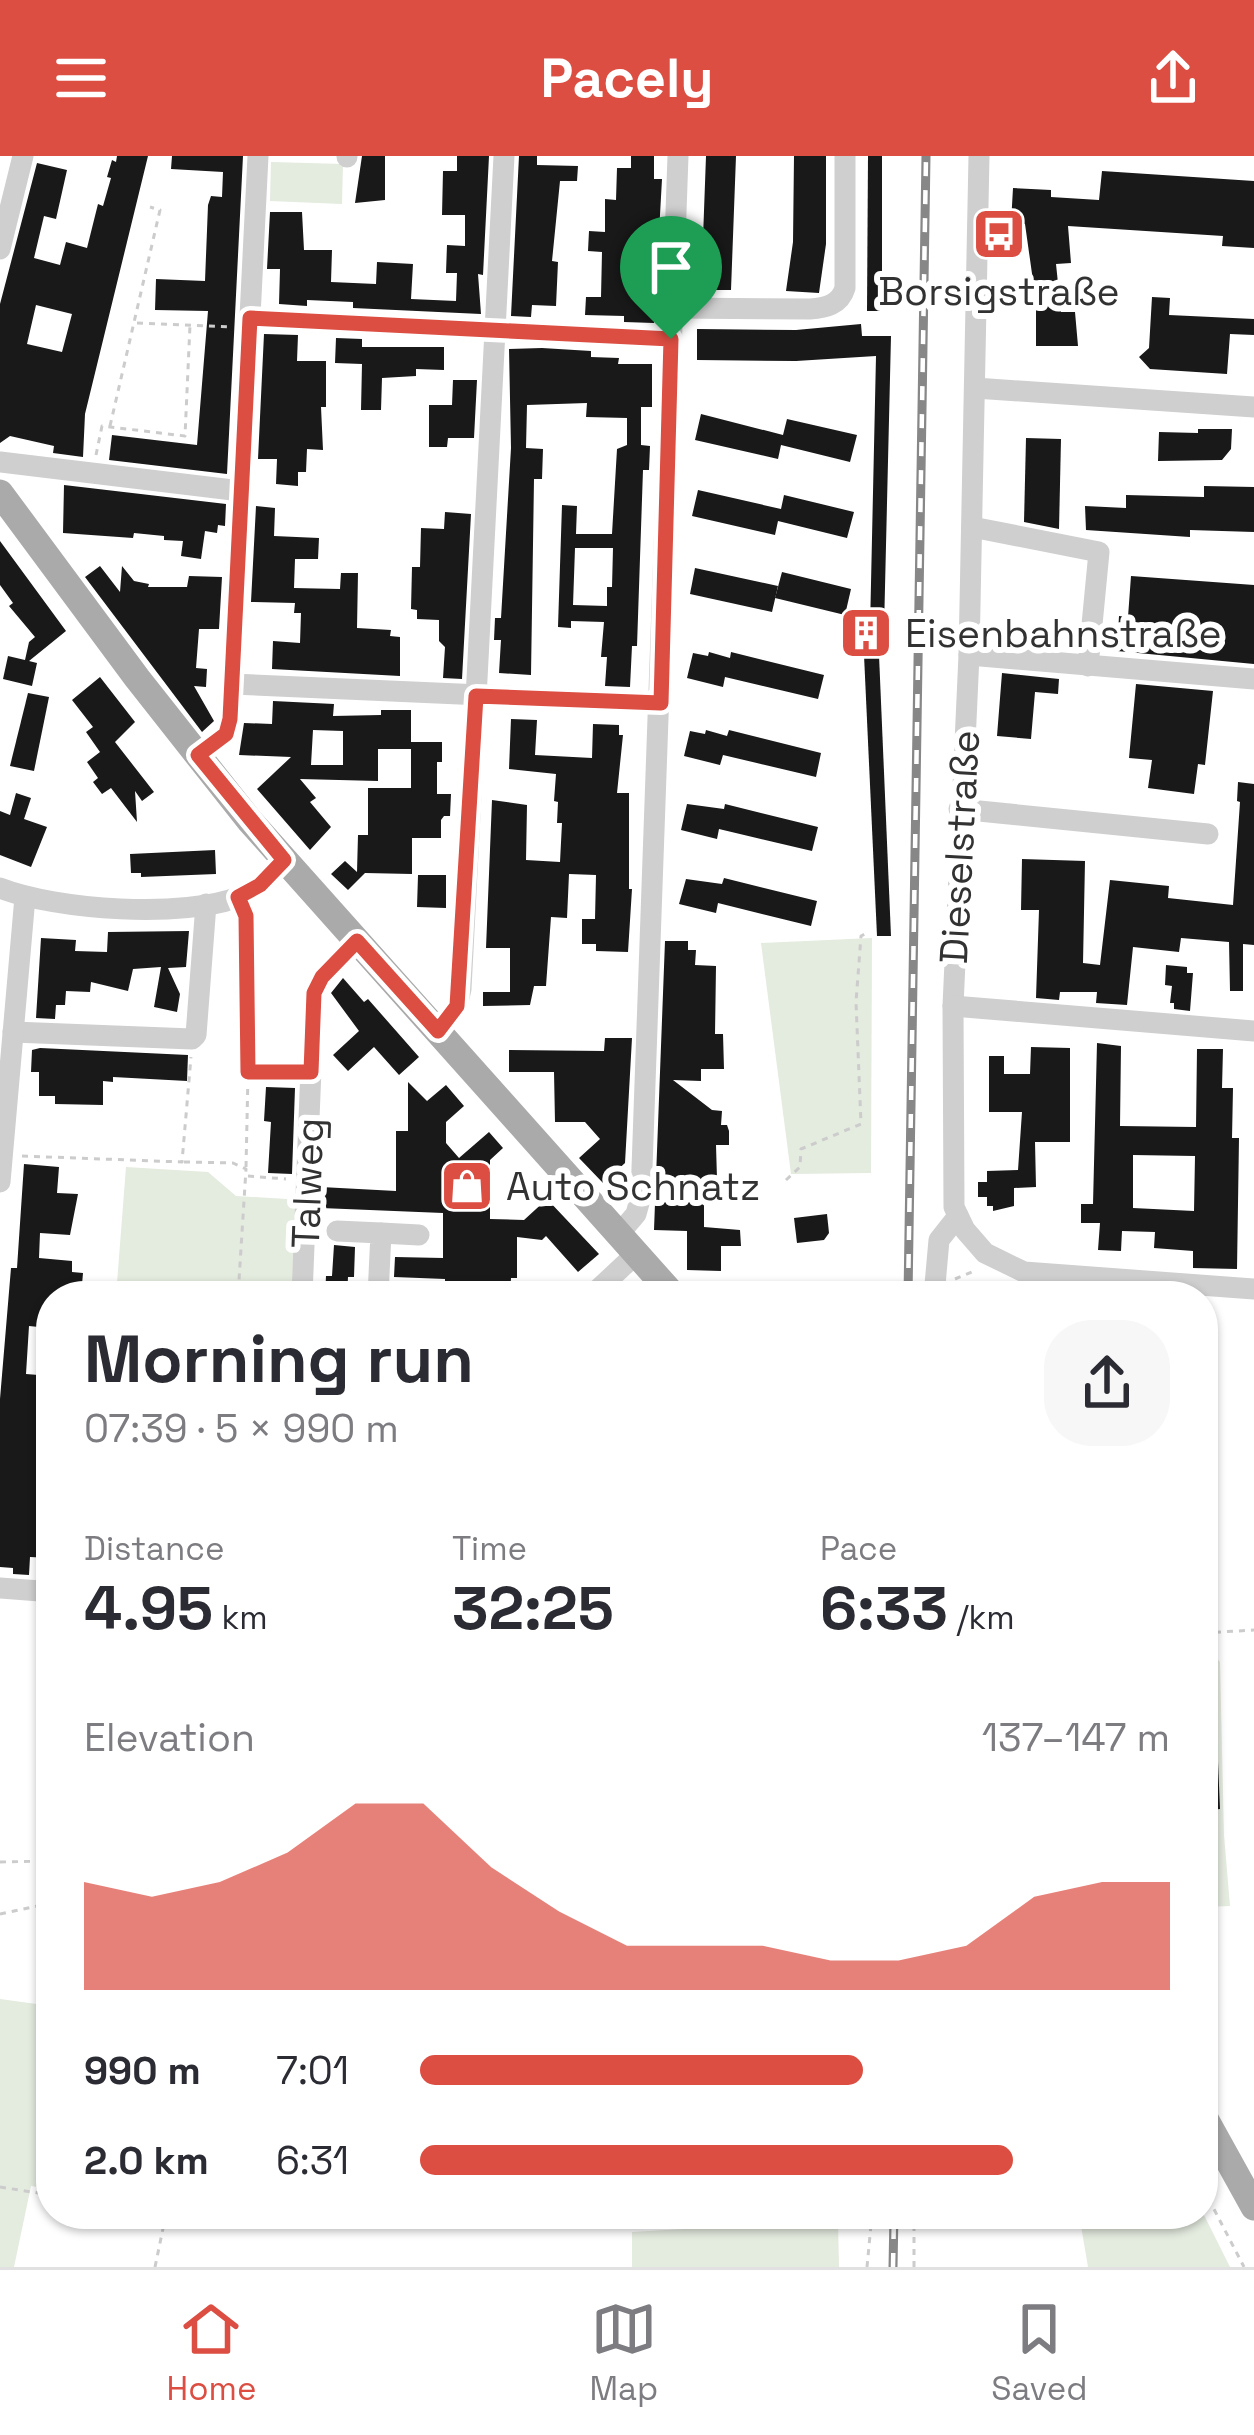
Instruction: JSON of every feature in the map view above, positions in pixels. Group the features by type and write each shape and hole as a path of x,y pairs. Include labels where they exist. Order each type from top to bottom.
{"main road":[{"path":"0,493 198,755 284,860 660,1281"},
{"path":"1218,2142 1254,2206"}],"street":[{"path":"0,249 8,189 23,156"},
{"path":"198,755 229,728 257,156"},
{"path":"438,1031 460,998 504,156"},
{"path":"601,1281 627,1244 641,1196 678,156"},
{"path":"673,308 810,309 840,298 844,288 845,156"},
{"name":"Dieselstraße","path":"958,1216 951,1182 959,809 982,528 975,388 979,156"},
{"path":"250,322 671,339"},
{"path":"975,388 1254,407"},
{"path":"0,462 241,491"},
{"path":"982,528 1099,552 1088,666"},
{"path":"969,655 1254,679"},
{"path":"232,684 661,703"},
{"path":"959,809 1208,834"},
{"path":"0,888 25,897 98,907 206,904 238,897 260,885 284,860"},
{"path":"0,1182 25,897"},
{"path":"13,1032 192,1039 206,904"},
{"name":"Talweg","path":"303,1281 314,993 322,977 357,941"},
{"path":"953,1006 1254,1031"},
{"path":"935,1281 939,1240 958,1216 972,1239 997,1261 1041,1275 1132,1281"},
{"path":"337,1231 418,1234"},
{"path":"379,1281 381,1233"},
{"path":"1218,1287 1254,1289"},
{"path":"0,1588 36,1590"}],"path":[{"path":"109,428 160,209 150,207"},
{"path":"134,323 250,322"},
{"path":"91,475 102,426 185,436 190,325"},
{"path":"236,1281 246,1173 248,1072 246,916 238,897"},
{"path":"786,1180 800,1166 801,1149 861,1124 856,1002 861,936 867,933"},
{"path":"182,1162 192,1039"},
{"path":"248,1072 311,1072"},
{"path":"1,1155 233,1162 246,1173 290,1179"},
{"path":"953,1281 997,1261"},
{"path":"1218,1632 1254,1630"},
{"path":"0,1862 36,1861"},
{"path":"0,1914 36,1906"},
{"path":"0,2187 36,2193"},
{"path":"1218,2217 1244,2267"},
{"path":"155,2267 163,2229"},
{"path":"867,2267 871,2229"},
{"path":"914,2229 914,2267"}],"shaded area":[{"path":"271,162 343,164 342,204 270,201"},
{"path":"872,938 871,1173 791,1174 761,943"},
{"path":"126,1167 208,1172 236,1196 304,1200 299,1281 117,1281"},
{"path":"1218,1660 1224,1835 1230,1906 1218,1906"},
{"path":"0,1999 36,2004 36,2187 31,2186 14,2267 0,2267"},
{"path":"838,2229 839,2267 632,2267 632,2232"},
{"path":"1082,2229 1211,2229 1230,2267 1088,2267"}],"building":[{"path":"117,156 148,156 85,414 83,457 53,453 54,446 10,436 0,443 0,304 37,163 67,170 56,219 44,216 34,258 60,265 66,242 87,248 98,204 103,206 111,178 107,177 112,160 116,162","holes":["36,305 72,314 62,352 27,344"]},
{"path":"172,156 243,156 227,474 109,460 112,435 197,445 208,311 155,310 156,279 205,281 208,205 211,196 222,197 223,172 171,169"},
{"path":"362,156 385,156 385,200 355,203"},
{"path":"457,156 489,156 483,275 478,274 481,314 353,308 353,302 279,304 280,269 267,269 270,212 302,212 304,250 332,250 331,282 376,284 377,262 413,264 411,299 456,301 457,273 446,273 447,245 465,246 465,215 442,215 443,171 457,171"},
{"path":"519,156 537,156 537,165 578,166 577,181 560,181 552,261 558,262 556,306 532,305 531,317 511,316"},
{"path":"631,156 654,156 654,179 662,179 654,323 585,315 586,297 601,297 602,252 588,251 589,231 605,232 605,199 616,200 617,168 631,168"},
{"path":"706,156 736,156 731,290 715,293 701,293"},
{"path":"794,156 826,156 826,244 819,293 786,291 793,242"},
{"path":"868,156 882,156 882,311 867,311"},
{"path":"1102,171 1254,181 1254,248 1222,246 1223,236 1068,226 1071,263 1056,264 1061,312 1075,312 1078,346 1036,346 1036,302 1025,224 1011,223 1013,188 1051,190 1051,197 1099,200"},
{"path":"1152,297 1170,298 1169,315 1254,319 1254,335 1230,334 1227,374 1150,369 1139,357 1149,348"},
{"path":"861,324 862,336 891,336 884,629 870,629 876,356 697,360 697,329 796,330"},
{"path":"264,334 298,335 297,361 326,361 323,450 307,449 306,472 298,472 298,486 276,484 277,459 258,459"},
{"path":"336,338 362,339 362,347 444,347 444,370 416,369 416,376 382,378 381,410 361,410 362,364 335,363"},
{"path":"509,349 591,351 591,357 619,358 618,364 652,364 652,407 641,407 641,445 650,446 649,470 643,470 637,646 632,646 630,687 605,686 604,622 571,621 571,628 558,627 562,505 577,506 576,534 612,534 617,449 627,445 627,418 586,417 587,403 527,405 526,448 543,449 542,479 534,479 531,675 499,673 501,640 494,640 495,618 501,618 511,448","holes":["575,548 613,548 607,606 573,605"]},
{"path":"453,380 477,380 474,438 448,438 447,447 429,447 429,405 452,405"},
{"path":"701,414 783,435 787,419 857,435 850,462 781,445 778,459 695,440"},
{"path":"1198,429 1232,429 1231,449 1222,460 1158,461 1159,432 1198,433"},
{"path":"1026,438 1061,439 1059,529 1024,522"},
{"path":"64,485 226,504 225,526 218,525 217,533 205,531 201,559 181,556 183,541 164,540 164,536 63,533"},
{"path":"1204,486 1254,487 1254,532 1190,530 1190,537 1086,530 1085,506 1126,508 1126,495 1204,497"},
{"path":"698,490 781,509 784,495 854,512 847,538 778,521 775,535 692,516"},
{"path":"256,506 275,508 274,536 319,538 318,559 295,559 294,588 340,589 341,573 358,573 357,628 391,630 390,636 400,637 400,676 272,669 273,641 300,643 301,613 294,613 295,603 251,602"},
{"path":"445,512 471,514 462,679 443,678 445,647 439,641 439,620 417,619 417,610 411,609 412,567 420,567 421,528 444,529"},
{"path":"0,541 66,631 29,661 37,663 32,686 3,679 8,656 25,660 35,637 9,606 13,603 0,585"},
{"path":"100,566 120,592 122,566 134,581 148,587 187,587 189,576 222,577 219,629 199,629 196,668 207,669 206,687 194,686 214,721 202,732 85,577"},
{"path":"695,568 778,586 772,612 690,594"},
{"path":"782,572 851,589 845,615 775,598"},
{"path":"1131,576 1254,585 1254,664 1117,651 1119,616 1128,617"},
{"path":"709,652 730,658 731,652 824,675 818,699 725,677 723,687 687,678 693,653 708,656"},
{"path":"864,655 879,655 891,936 877,936"},
{"path":"1002,673 1059,679 1058,694 1035,692 1031,739 997,736"},
{"path":"100,677 135,722 115,742 154,792 142,801 135,791 137,822 111,788 102,794 87,762 100,752 86,732 93,727 72,700"},
{"path":"1136,684 1213,691 1205,765 1198,764 1194,794 1148,788 1152,760 1129,758"},
{"path":"28,693 49,697 34,771 10,766"},
{"path":"273,701 334,704 333,716 411,710 411,749 378,749 378,781 300,779 316,798 310,802 331,827 310,850 257,789 291,757 239,755 244,723 272,724","holes":["313,730 343,731 343,765 311,765"]},
{"path":"511,719 537,720 535,755 592,758 593,724 619,725 619,735 623,735 617,793 629,793 632,889 628,952 596,951 596,944 582,944 582,919 595,919 596,875 569,874 567,918 551,917 546,986 534,986 530,1005 483,1006 483,992 510,992 510,948 486,948 492,800 527,805 526,860 560,862 562,823 557,823 558,802 554,801 556,774 509,769"},
{"path":"706,730 727,736 729,730 821,753 816,777 723,755 720,765 684,756 690,731 705,734"},
{"path":"411,742 442,742 437,794 451,794 450,816 441,820 441,838 412,838 412,874 365,873 348,890 331,874 345,861 357,872 358,835 368,835 368,788 411,788"},
{"path":"1238,782 1254,784 1254,945 1243,944 1243,991 1230,991 1229,942 1181,938 1179,952 1133,947 1127,1005 1096,1003 1097,992 1060,992 1059,1000 1036,998 1039,910 1021,910 1022,859 1085,861 1083,963 1100,965 1110,880 1169,886 1168,898 1233,905"},
{"path":"16,793 31,798 24,819 47,827 31,867 0,855 0,811 10,815"},
{"path":"687,804 724,809 725,804 818,827 812,851 719,829 717,839 681,830"},
{"path":"215,850 216,874 141,877 141,873 131,873 130,854"},
{"path":"418,875 446,875 446,908 417,907"},
{"path":"724,878 817,901 811,926 718,903 716,913 679,904 686,879 722,884"},
{"path":"189,931 186,967 168,968 180,994 177,1012 154,1007 161,967 133,969 128,991 91,982 90,992 66,991 65,1005 56,1005 55,1019 36,1018 41,938 76,940 75,951 107,952 108,932"},
{"path":"665,941 688,941 688,950 696,950 695,965 716,966 715,1034 723,1034 724,1069 701,1069 701,1081 673,1080 712,1110 722,1111 721,1125 729,1131 729,1145 716,1145 717,1179 704,1179 704,1227 740,1230 741,1246 721,1246 721,1271 687,1270 687,1231 654,1230"},
{"path":"1166,965 1187,967 1187,973 1193,973 1190,1011 1174,1009 1170,1003 1172,986 1165,985"},
{"path":"343,978 419,1057 399,1075 374,1047 348,1071 333,1055 359,1031 331,993"},
{"path":"605,1038 632,1038 625,1163 603,1183 579,1158 600,1139 585,1122 555,1122 554,1072 509,1072 509,1050 604,1051"},
{"path":"1097,1043 1121,1046 1120,1126 1196,1127 1197,1049 1223,1049 1222,1088 1233,1088 1232,1138 1239,1138 1237,1269 1193,1268 1193,1251 1154,1248 1155,1232 1122,1231 1121,1251 1098,1250 1100,1223 1081,1223 1081,1204 1093,1204","holes":["1133,1155 1195,1156 1194,1211 1133,1208"]},
{"path":"1031,1047 1070,1048 1070,1142 1035,1142 1036,1187 1014,1188 1014,1206 993,1211 987,1197 978,1197 978,1182 987,1182 987,1171 1018,1170 1022,1112 989,1112 989,1056 1004,1056 1004,1074 1030,1074"},
{"path":"32,1050 188,1055 187,1081 113,1077 113,1082 103,1081 103,1105 55,1104 55,1096 39,1096 39,1072 31,1072"},
{"path":"408,1082 427,1101 446,1085 464,1106 446,1122 446,1143 459,1158 489,1132 503,1148 490,1160 490,1219 524,1220 547,1199 599,1254 578,1272 546,1236 542,1240 517,1237 517,1278 511,1281 394,1277 395,1257 443,1258 443,1213 321,1208 321,1187 396,1191 396,1131 408,1131"},
{"path":"266,1087 295,1088 292,1174 268,1173 271,1122 264,1121"},
{"path":"24,1164 59,1167 57,1193 78,1194 70,1235 40,1233 39,1258 72,1261 72,1272 83,1273 82,1281 36,1281 36,1327 29,1326 26,1374 36,1375 36,1557 30,1557 29,1575 0,1567 0,1399 11,1268 17,1268"},
{"path":"827,1214 829,1233 824,1240 797,1243 794,1218"},
{"path":"334,1245 355,1247 354,1277 326,1281 326,1276 332,1276"}],"railway":[{"path":"908,1281 926,156"},
{"path":"893,2267 894,2229"}],"place":[{"name":"Borsigstraße","path":"999,234"},
{"name":"Eisenbahnstraße","path":"866,633"},
{"name":"Auto Schnatz","path":"467,1186"}],"route":[{"path":"250,318 671,339 661,703 476,696 457,1006 438,1031 357,941 322,977 314,993 311,1072 248,1072 246,916 238,897 260,885 284,860 198,755 229,728 250,318"}]}
